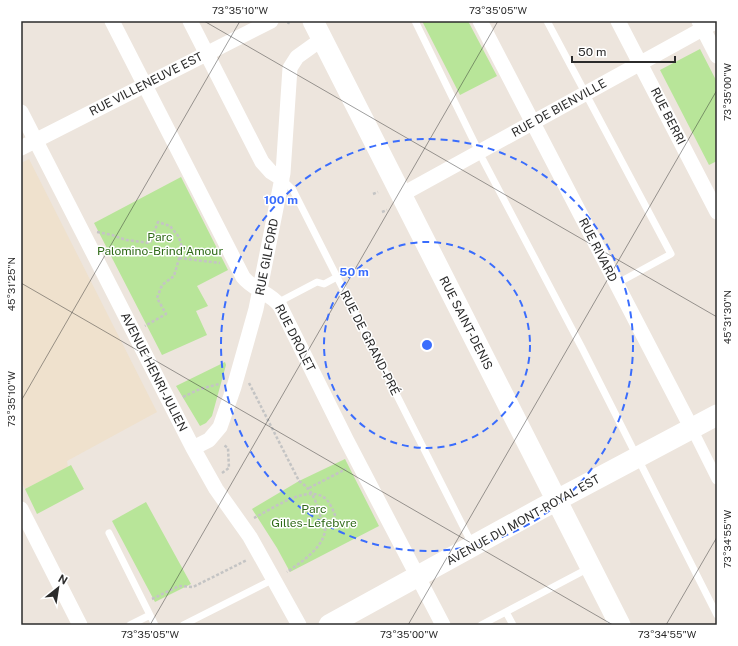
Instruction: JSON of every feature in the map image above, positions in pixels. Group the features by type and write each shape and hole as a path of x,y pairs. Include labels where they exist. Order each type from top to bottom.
{"main road":[{"name":"RUE SAINT-DENIS","path":"313,21 400,195 620,625"},
{"name":"AVENUE DU MONT-ROYAL EST","path":"329,625 717,415"}],"street":[{"name":"RUE DROLET","path":"112,21 243,277 248,283 260,292 272,297 277,303 443,625"},
{"name":"RUE DE GRAND-PRÉ","path":"190,21 262,162 268,170 282,179"},
{"name":"RUE VILLENEUVE EST","path":"21,148 271,21"},
{"name":"RUE RIVARD","path":"480,21 717,478"},
{"name":"RUE BERRI","path":"618,21 717,212"},
{"name":"RUE DE BIENVILLE","path":"400,195 640,63 701,25 717,21"},
{"path":"701,25 717,56"},
{"name":"RUE GILFORD","path":"193,448 209,440 220,426 234,387 260,292 282,179 290,68 297,57 322,39"},
{"name":"AVENUE HENRI-JULIEN","path":"21,112 193,448 216,489 281,576 299,625"},
{"path":"21,509 80,625"}],"lane":[{"path":"415,21 480,152 717,615"},
{"path":"547,21 671,254 616,284"},
{"name":"RUE DE GRAND-PRÉ","path":"282,179 293,190 473,546"},
{"path":"277,303 317,282 324,284 337,277"},
{"path":"109,533 155,625"},
{"path":"481,625 591,567"},
{"path":"183,625 281,576"},
{"path":"506,612 512,625"},
{"path":"130,625 150,614"}],"path":[{"path":"373,194 378,192"},
{"path":"382,212 386,210"},
{"path":"97,232 126,240 150,243 158,222 170,226 179,236 182,248 174,276 162,285 157,298 166,314 144,326"},
{"path":"179,258 225,263"},
{"path":"246,377 299,481 309,488 312,493 324,524 322,540 306,558 281,576"},
{"path":"180,398 192,392 222,383"},
{"path":"221,473 229,468 228,448 224,445"},
{"path":"309,488 351,466"},
{"path":"254,518 298,496 312,493 318,494 327,500 335,515 332,522 324,524"},
{"path":"144,603 179,586 193,587 250,558"}],"shaded area":[{"path":"29,159 157,412 67,461 68,467 25,489 21,481 21,163"}],"green space":[{"path":"422,21 468,21 497,76 460,95"},
{"path":"700,49 717,82 717,161 709,165 660,70"},
{"name":"Parc Palomino-Brind'Amour","path":"181,177 228,270 197,286 208,306 196,311 207,335 162,355 94,223"},
{"path":"225,362 226,365 212,416 206,423 200,426 176,386"},
{"name":"Parc Gilles-Lefebvre","path":"345,459 379,526 290,572 277,548 252,509 299,481"},
{"path":"71,465 84,489 37,514 25,489"},
{"path":"146,502 191,584 155,602 112,521"}]}
